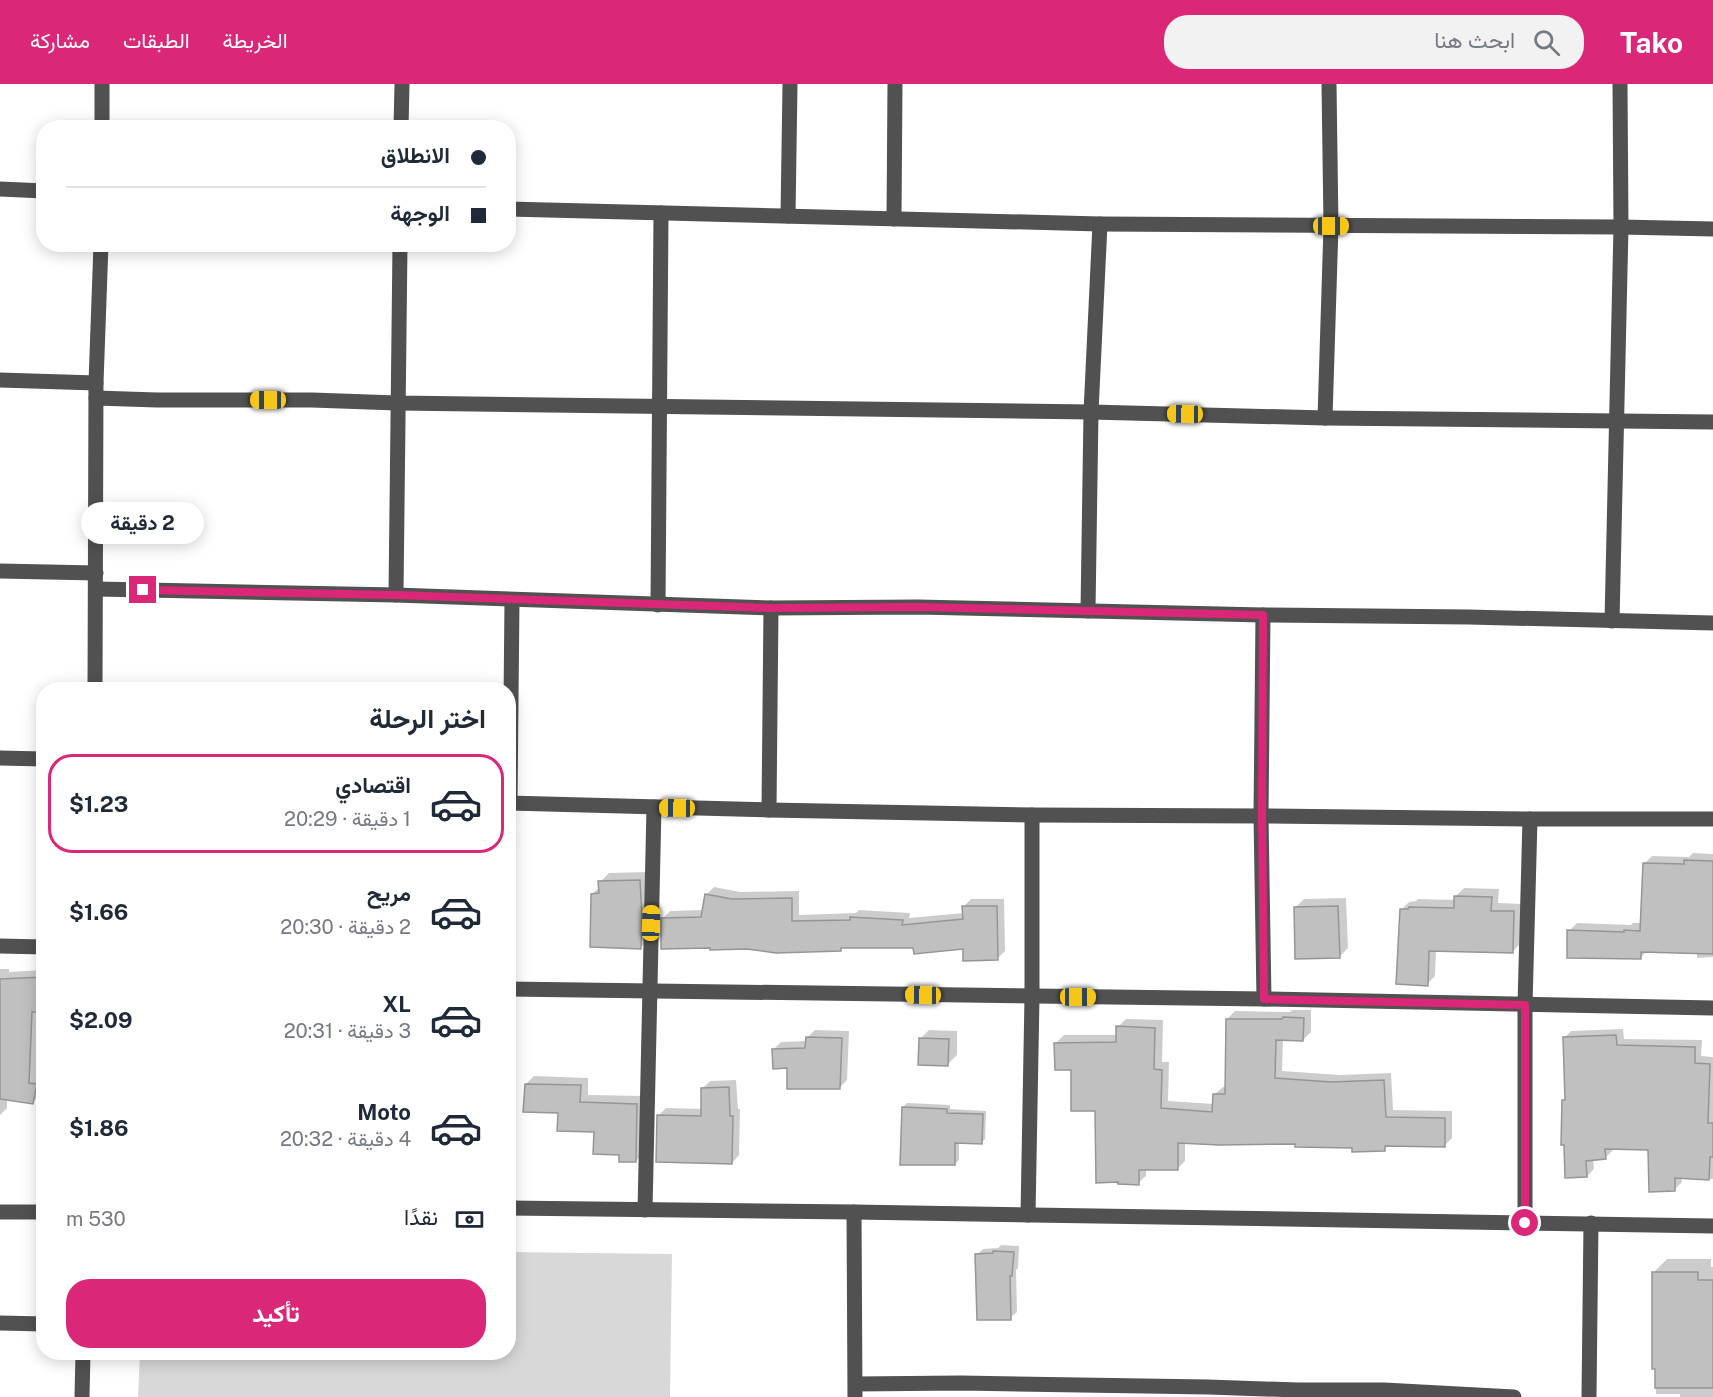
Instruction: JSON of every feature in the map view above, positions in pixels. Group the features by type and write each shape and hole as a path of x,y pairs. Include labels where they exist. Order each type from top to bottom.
{"street":[{"path":"102,84 102,120"},
{"path":"401,120 402,84"},
{"path":"788,216 790,84"},
{"path":"894,219 895,84"},
{"path":"1325,418 1331,226 1329,84"},
{"path":"1612,621 1621,227 1620,84"},
{"path":"0,189 36,191"},
{"path":"516,209 1100,224 1713,229"},
{"path":"658,605 661,213"},
{"path":"1088,611 1091,412 1100,224"},
{"path":"95,682 96,390 101,252"},
{"path":"396,595 400,252"},
{"path":"0,380 96,390 397,403 1713,422"},
{"path":"0,571 96,581 658,605 771,608 918,607 1713,623"},
{"path":"511,682 512,600"},
{"path":"769,810 771,608"},
{"path":"1263,615 1264,999"},
{"path":"0,758 36,759"},
{"path":"516,803 1032,815 1713,819"},
{"path":"645,1210 654,807"},
{"path":"1028,1215 1032,997 1032,815"},
{"path":"1525,1223 1525,1005 1530,819"},
{"path":"0,946 36,947"},
{"path":"516,989 1264,999 1713,1008"},
{"path":"516,1208 1713,1226"},
{"path":"0,1212 36,1212"},
{"path":"854,1212 856,1391 973,1383 1208,1387 1298,1394 1384,1390 1514,1397"},
{"path":"1589,1397 1590,1223"},
{"path":"0,1323 36,1324"},
{"path":"82,1397 83,1360"}],"shaded area":[{"path":"516,1252 672,1254 670,1397 138,1397 140,1360 516,1360"}],"building":[{"path":"1684,860 1713,861 1713,954 1641,952 1641,959 1567,958 1567,930 1640,931 1643,863 1684,864"},
{"path":"640,880 641,949 590,947 591,894 599,893 598,881"},
{"path":"705,894 732,899 792,898 792,921 850,920 850,917 903,920 902,925 963,919 962,906 997,906 998,960 963,961 963,949 914,954 913,948 841,948 841,951 776,953 747,949 661,949 661,918 701,917"},
{"path":"1454,896 1492,897 1491,911 1514,911 1513,953 1429,951 1428,986 1396,984 1400,909 1409,907 1454,908"},
{"path":"1338,906 1340,958 1295,959 1294,907"},
{"path":"36,977 36,1012 32,1012 29,1083 36,1084 33,1104 0,1099 0,979"},
{"path":"1283,1017 1304,1018 1303,1041 1276,1040 1275,1078 1331,1082 1384,1080 1386,1117 1445,1118 1445,1147 1385,1146 1385,1151 1352,1152 1352,1148 1295,1147 1295,1144 1178,1143 1178,1170 1139,1170 1139,1185 1118,1184 1118,1182 1096,1183 1095,1111 1071,1111 1071,1070 1055,1070 1054,1043 1116,1042 1116,1026 1155,1028 1154,1069 1162,1070 1161,1108 1212,1112 1213,1094 1225,1094 1226,1019 1282,1019"},
{"path":"1616,1035 1617,1045 1695,1047 1695,1063 1710,1064 1708,1123 1713,1123 1713,1157 1710,1157 1709,1180 1675,1178 1675,1191 1649,1192 1648,1150 1605,1149 1606,1159 1586,1161 1587,1177 1565,1178 1564,1145 1561,1145 1562,1100 1565,1100 1563,1037"},
{"path":"806,1037 842,1038 840,1089 787,1089 787,1068 773,1069 772,1049 805,1048"},
{"path":"919,1038 949,1039 948,1066 918,1065"},
{"path":"525,1084 581,1085 580,1102 637,1104 636,1162 619,1162 619,1155 593,1154 594,1132 557,1131 558,1113 523,1112"},
{"path":"729,1087 730,1116 733,1116 732,1164 656,1162 657,1115 701,1116 701,1088"},
{"path":"902,1107 947,1109 947,1113 983,1114 982,1144 955,1143 955,1165 900,1165"},
{"path":"993,1251 1014,1252 1012,1276 1010,1276 1011,1320 977,1320 975,1254 993,1253"},
{"path":"1652,1272 1698,1272 1698,1280 1713,1280 1713,1388 1655,1388 1655,1369 1652,1369"}],"route":[{"path":"143,590 396,595 771,608 918,607 1263,615 1264,999 1525,1005 1525,1223"}]}
